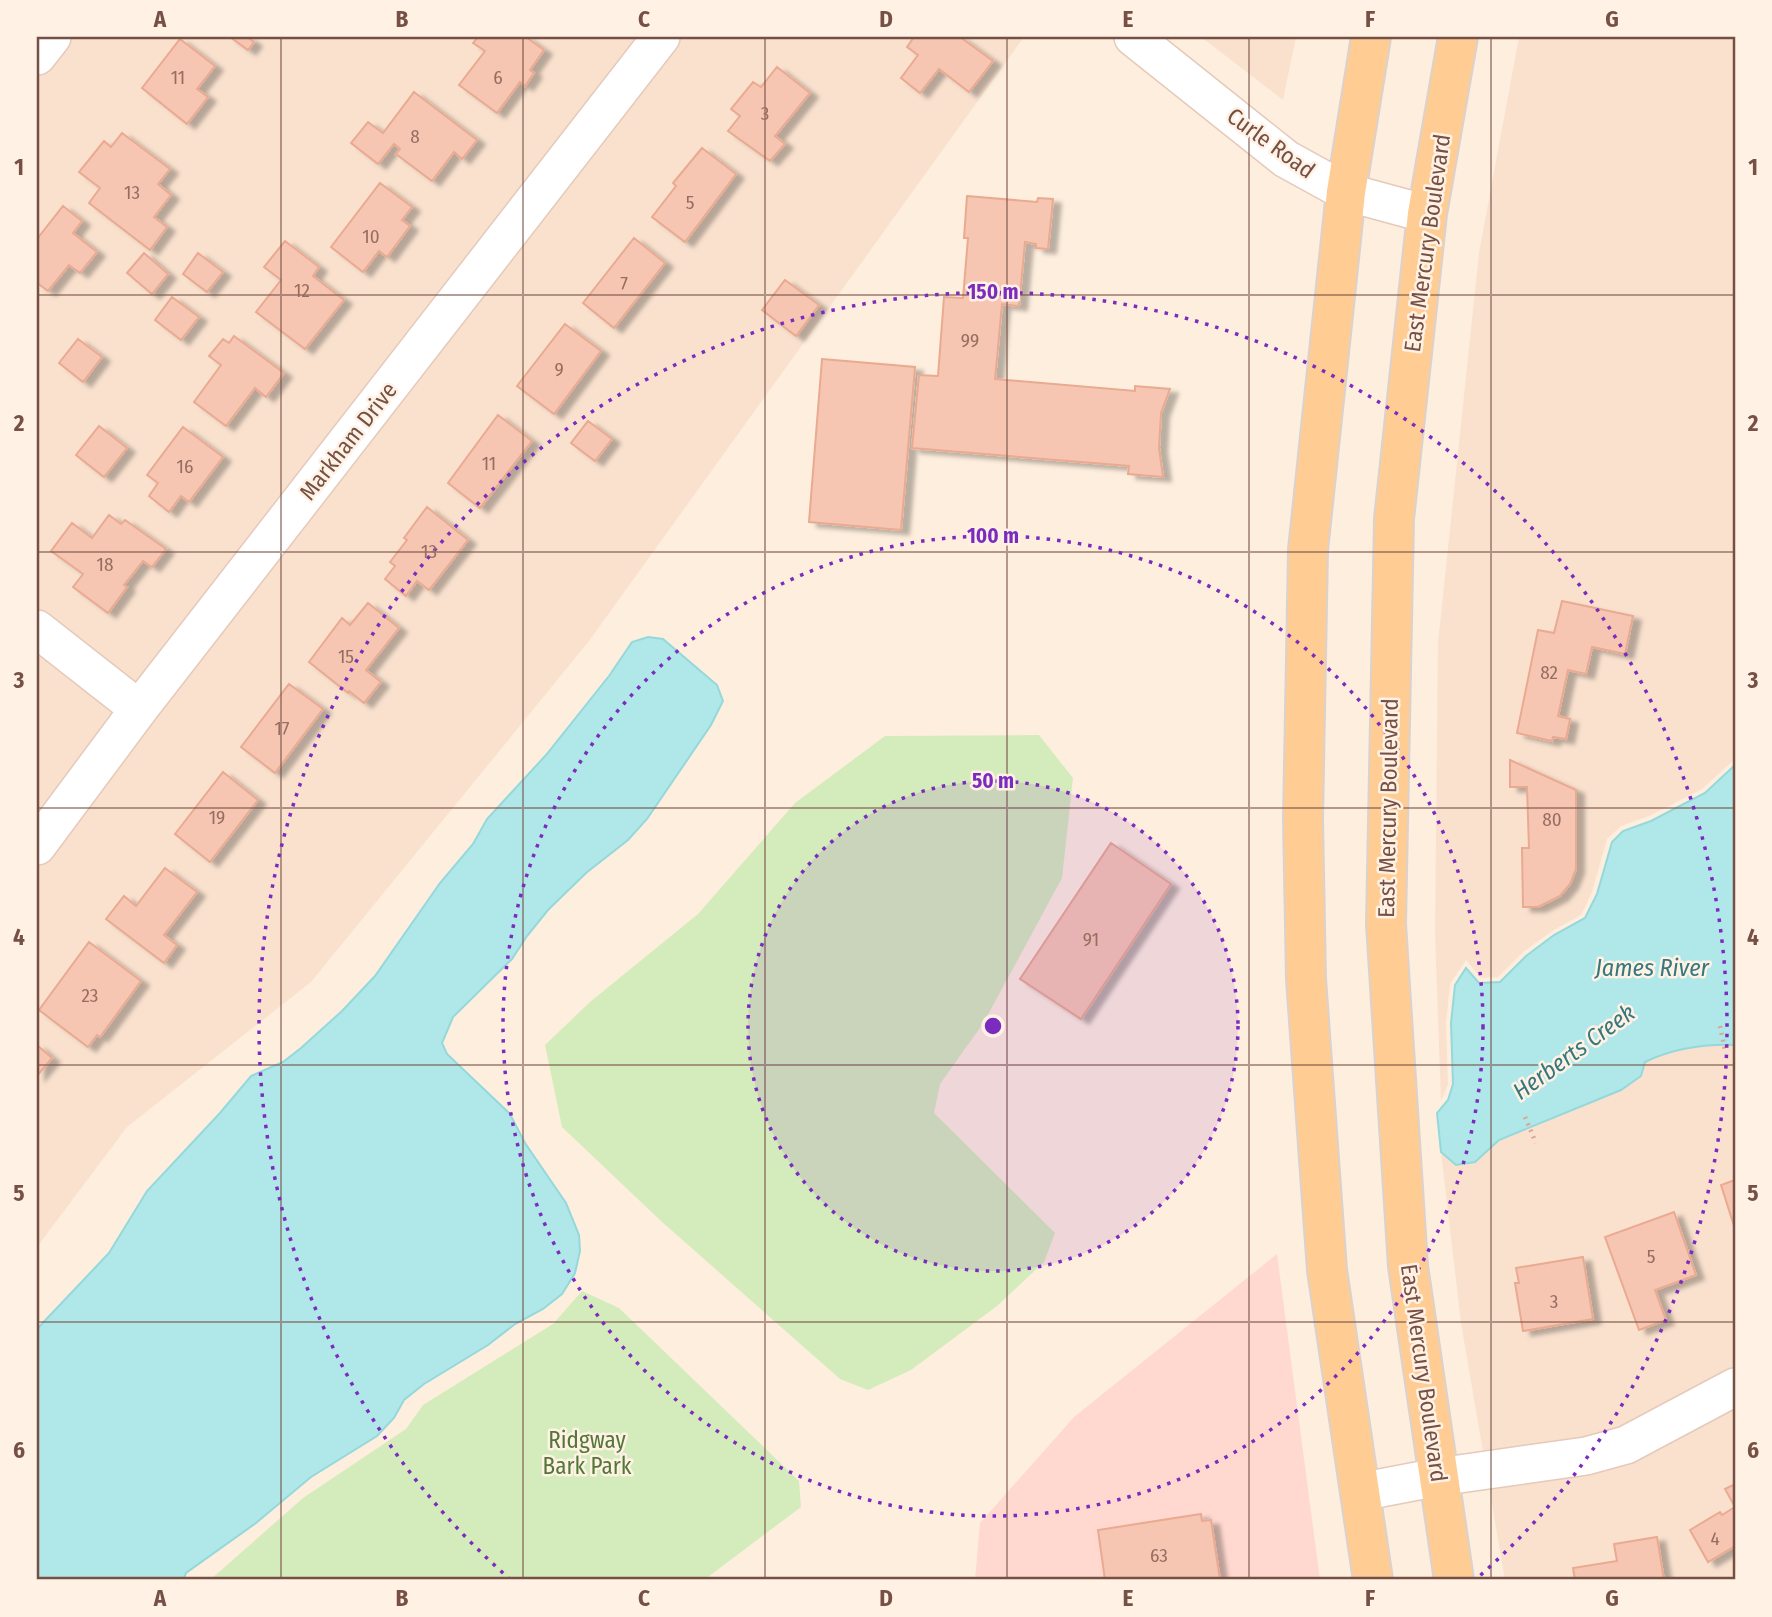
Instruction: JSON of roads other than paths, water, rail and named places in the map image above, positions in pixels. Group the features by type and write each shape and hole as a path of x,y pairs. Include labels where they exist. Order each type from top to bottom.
{"main road":[{"path":"1371,37 1346,192 1308,550 1304,909 1310,1046 1326,1270 1373,1580"},
{"name":"East Mercury Boulevard","path":"1454,1580 1408,1266 1386,923 1394,519 1427,215 1458,37"}],"street":[{"path":"37,55 52,37"},
{"name":"Markham Drive","path":"37,846 139,709 661,37"},
{"name":"Curle Road","path":"1133,37 1286,159 1346,192 1427,215"},
{"path":"37,629 139,709"},
{"path":"1360,1492 1438,1477 1586,1456 1626,1445 1735,1387"}],"water":[{"path":"648,637 663,639 717,685 723,701 711,725 647,819 628,840 586,873 548,910 512,959 453,1017 442,1043 447,1054 510,1114 525,1143 566,1203 579,1235 580,1251 575,1273 562,1294 488,1345 424,1384 404,1400 394,1418 377,1436 311,1477 256,1523 186,1573 183,1580 37,1580 37,1329 109,1253 147,1191 251,1076 283,1062 301,1048 375,976 440,883 473,844 487,819 546,755 609,676 632,642"},
{"name":"James River","path":"1735,765 1735,1045 1689,1048 1656,1057 1645,1062 1641,1076 1621,1090 1499,1140 1475,1162 1456,1165 1441,1152 1437,1113 1448,1100 1453,1084 1451,1023 1455,985 1466,968 1479,983 1500,982 1526,956 1554,935 1585,918 1597,894 1612,842 1623,831 1651,821 1705,793"}],"water label":[{"name":"Herberts Creek","path":"1574,1052"}],"park label":[{"name":"Ridgway Bark Park","path":"587,1453"}]}
